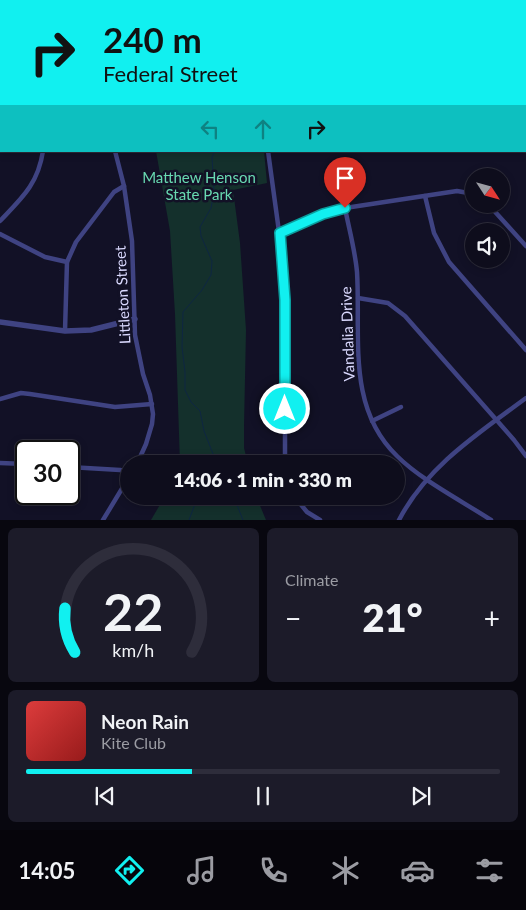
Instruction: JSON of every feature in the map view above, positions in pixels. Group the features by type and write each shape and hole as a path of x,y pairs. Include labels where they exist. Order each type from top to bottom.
{"street":[{"path":"0,221 28,193 38,174 43,152"},
{"name":"Littleton Street","path":"115,152 124,186 132,241 138,355 152,404 152,424 141,455"},
{"path":"268,152 280,233 285,300 285,455"},
{"path":"65,330 68,262 76,242 114,192 124,186"},
{"path":"280,233 323,214 345,208 457,191 465,192"},
{"path":"425,196 434,232 449,262 526,350"},
{"name":"Vandalia Drive","path":"345,208 354,248 358,298 359,378 363,398 372,421 395,454 409,467 491,520"},
{"path":"496,213 526,246"},
{"path":"0,234 44,257 68,262"},
{"path":"358,298 388,303 405,316 497,420 526,456"},
{"path":"0,322 65,330 91,330 135,319"},
{"path":"0,399 21,393 115,407 152,404"},
{"path":"399,520 416,492 453,453 526,398"},
{"path":"372,421 401,407"},
{"path":"0,463 15,464"},
{"path":"80,468 120,470"},
{"path":"103,520 120,492"},
{"path":"301,505 307,512 320,520"}],"green space":[{"name":"Matthew Henson State Park","path":"156,152 264,152 267,183 233,190 240,243 246,330 244,448 246,455 180,455 170,231"},
{"path":"160,505 260,505 266,520 151,520"}],"waterway":[{"path":"213,455 204,431 200,411 191,402 185,390 182,347 183,312 202,290 211,275 212,261 201,236 200,227 211,208 214,193 212,157 214,152"},
{"path":"189,520 195,505"},
{"path":"237,505 243,520"}],"route":[{"path":"285,409 285,300 280,233 323,214 345,208"}]}
